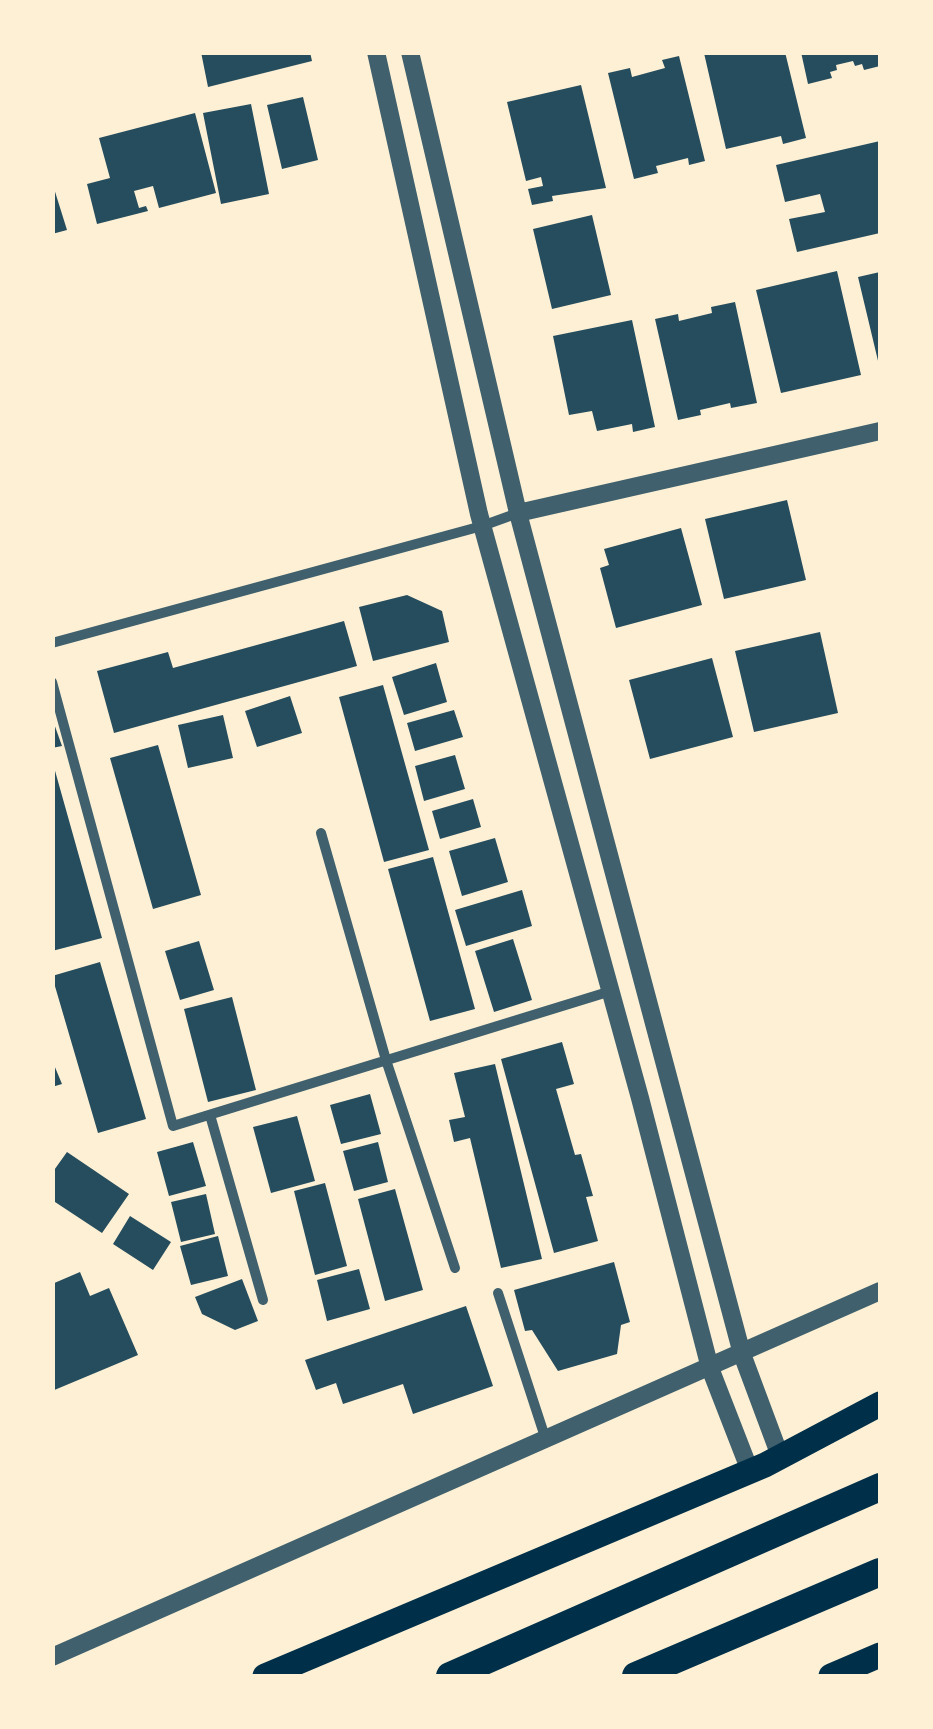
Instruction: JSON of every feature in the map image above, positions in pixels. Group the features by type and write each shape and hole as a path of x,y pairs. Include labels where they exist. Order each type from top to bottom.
{"highway":[{"path":"450,1676 880,1487"},
{"path":"636,1676 880,1572"}],"main road":[{"path":"265,1676 750,1471 880,1404"},
{"path":"831,1676 880,1654"}],"street":[{"path":"376,52 482,526 710,1368 750,1471"},
{"path":"410,52 518,513 742,1354 780,1456"},
{"path":"52,642 518,513 880,431"},
{"path":"52,682 174,1126 611,991"},
{"path":"321,834 386,1060 455,1268"},
{"path":"210,1115 263,1300"},
{"path":"52,1657 880,1290"},
{"path":"498,1292 546,1440"}],"building":[{"path":"201,52 310,52 312,61 208,87"},
{"path":"785,52 806,138 783,144 781,136 726,149 704,53"},
{"path":"801,52 880,52 880,66 864,70 862,64 855,66 853,61 836,65 837,70 830,72 832,78 808,84"},
{"path":"679,56 705,161 689,165 688,158 656,166 658,173 634,179 608,73 630,68 632,77 665,68 662,60"},
{"path":"581,85 606,188 552,196 553,201 532,205 528,189 543,186 541,177 526,181 507,102"},
{"path":"303,97 318,160 282,169 267,105"},
{"path":"251,104 269,194 221,204 203,113"},
{"path":"195,113 216,193 159,208 153,186 134,191 139,208 146,206 148,211 97,224 87,184 110,178 99,138"},
{"path":"880,141 880,233 797,252 789,219 825,212 820,194 785,202 776,165"},
{"path":"52,182 67,230 52,234"},
{"path":"592,215 611,295 552,309 533,229"},
{"path":"837,271 861,375 781,393 756,290"},
{"path":"880,272 880,365 879,365 858,277"},
{"path":"735,302 757,403 731,408 730,403 678,420 655,319 678,314 679,321 712,313 711,307"},
{"path":"632,320 655,427 633,432 632,424 597,431 592,411 569,415 553,336"},
{"path":"787,500 806,580 724,599 705,519"},
{"path":"681,528 702,605 616,628 600,568 609,565 604,549"},
{"path":"407,595 442,611 449,642 373,661 359,607"},
{"path":"344,621 357,666 114,733 97,671 168,652 173,668"},
{"path":"820,632 838,713 754,732 735,651"},
{"path":"712,658 733,737 650,759 629,680"},
{"path":"436,663 447,702 404,715 392,677"},
{"path":"383,685 429,850 384,862 339,697"},
{"path":"290,696 302,733 257,747 245,711"},
{"path":"454,710 463,737 415,751 407,723"},
{"path":"223,715 233,758 188,768 178,725"},
{"path":"52,718 62,746 52,748"},
{"path":"158,745 201,895 153,909 110,758"},
{"path":"455,755 465,789 424,801 415,766"},
{"path":"52,760 102,938 52,951"},
{"path":"473,799 481,827 440,839 432,811"},
{"path":"495,838 508,882 462,896 449,851"},
{"path":"433,857 475,1009 430,1021 388,869"},
{"path":"522,890 532,926 466,946 455,910"},
{"path":"513,939 532,1000 494,1012 475,951"},
{"path":"199,941 214,990 180,1000 165,951"},
{"path":"100,962 146,1119 98,1133 52,976"},
{"path":"232,997 256,1090 208,1102 184,1009"},
{"path":"562,1042 574,1084 556,1089 575,1155 581,1154 593,1196 586,1197 598,1241 554,1253 501,1059"},
{"path":"52,1060 62,1084 52,1087"},
{"path":"495,1064 542,1259 501,1268 470,1138 454,1142 449,1120 465,1117 454,1073"},
{"path":"370,1094 381,1134 341,1144 330,1105"},
{"path":"297,1116 315,1181 271,1193 253,1127"},
{"path":"193,1142 206,1186 169,1196 157,1152"},
{"path":"378,1142 388,1182 354,1191 343,1151"},
{"path":"67,1152 129,1194 102,1233 52,1200 52,1173"},
{"path":"325,1183 347,1266 315,1275 294,1191"},
{"path":"395,1189 423,1290 385,1301 358,1199"},
{"path":"206,1194 215,1234 181,1242 171,1202"},
{"path":"130,1216 171,1242 153,1270 113,1244"},
{"path":"218,1236 228,1276 191,1285 180,1246"},
{"path":"614,1262 630,1322 621,1325 617,1354 558,1371 532,1330 525,1331 514,1290"},
{"path":"359,1269 370,1309 327,1321 317,1280"},
{"path":"80,1272 90,1296 109,1288 138,1355 52,1391 52,1284"},
{"path":"242,1279 258,1321 235,1330 202,1314 195,1297"},
{"path":"466,1306 493,1386 413,1414 403,1384 343,1404 336,1383 316,1390 305,1360"}]}
